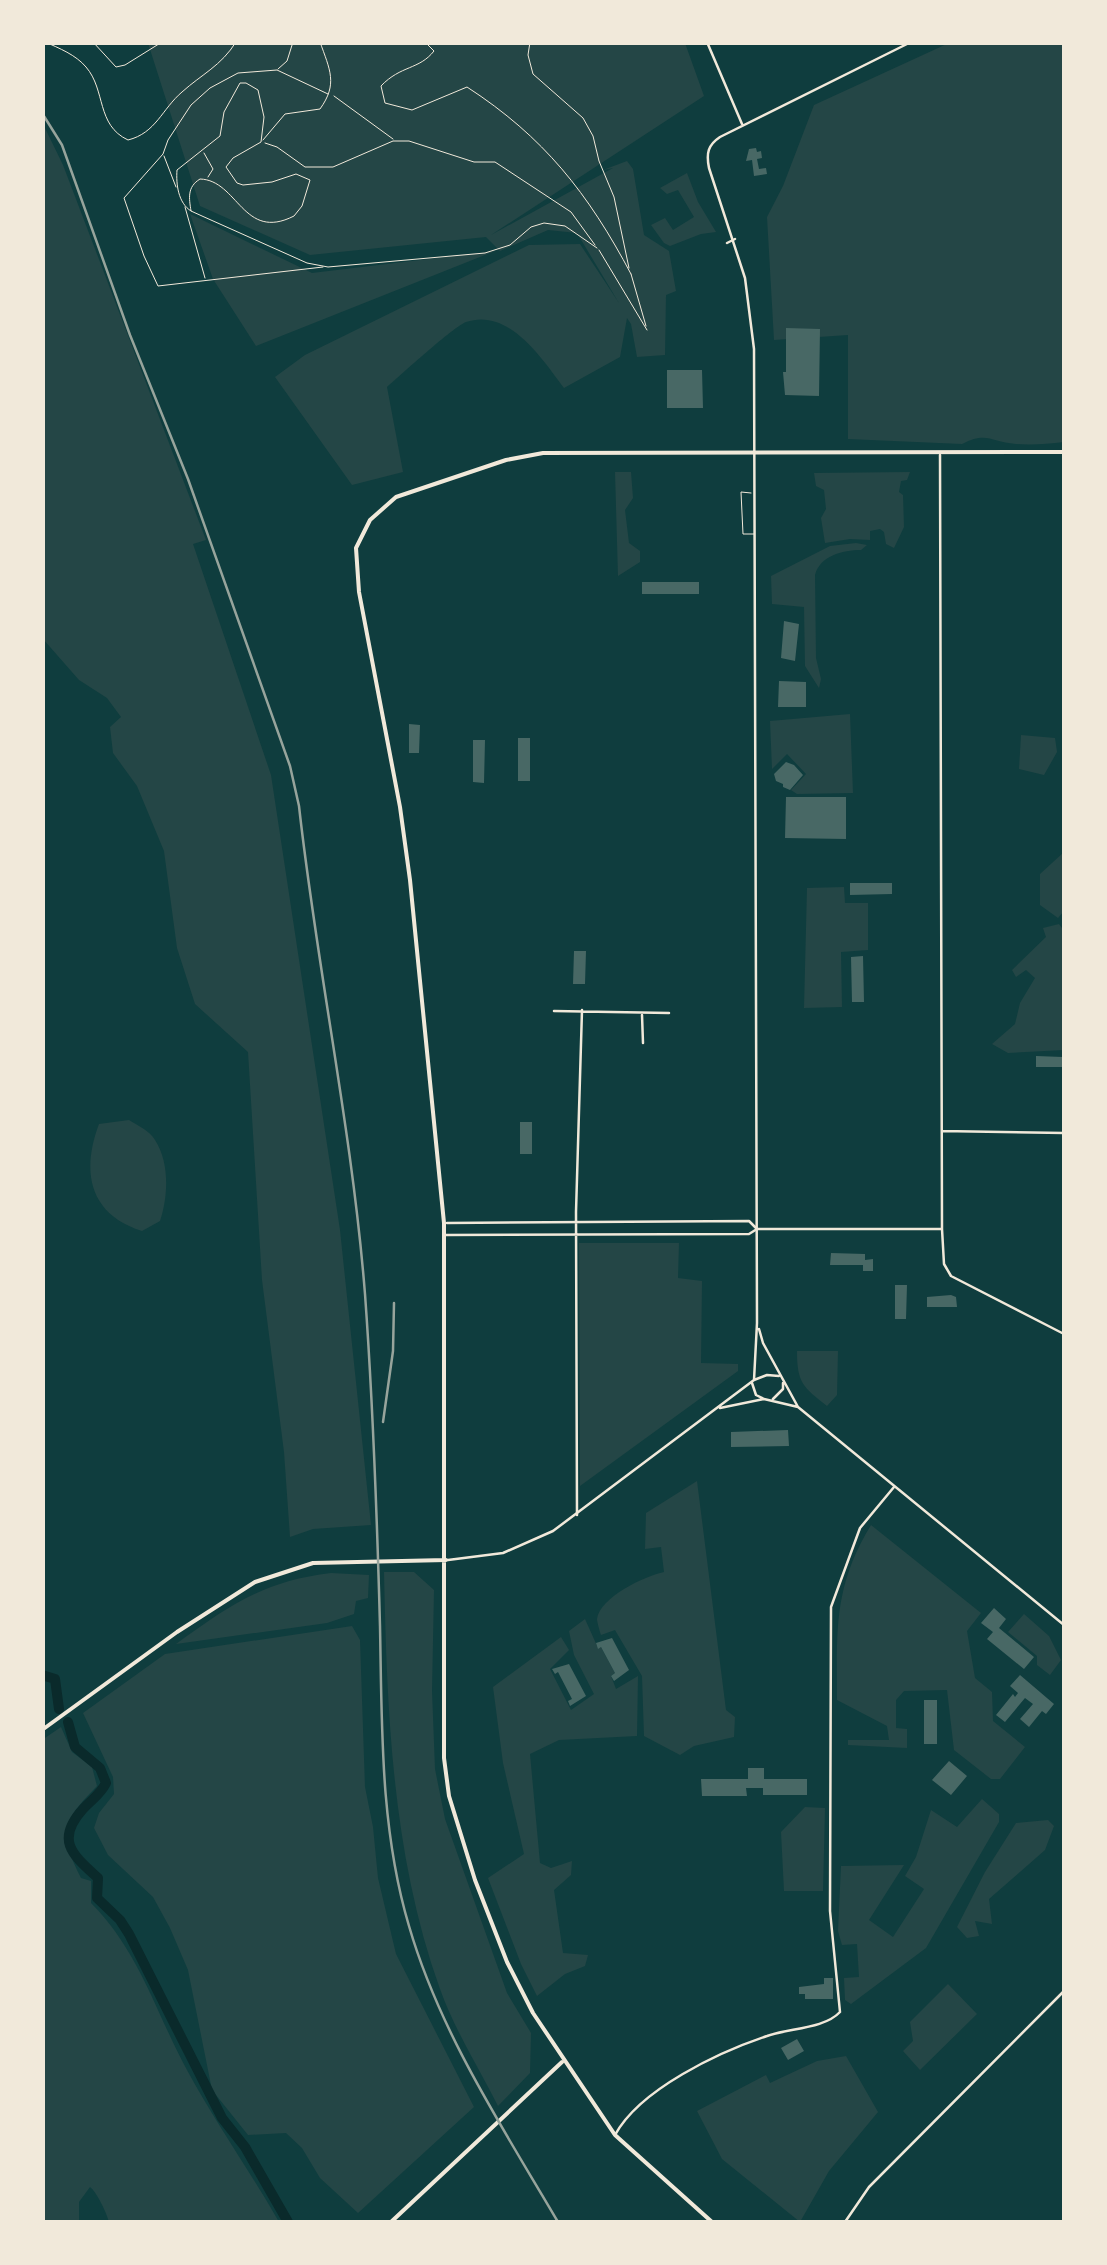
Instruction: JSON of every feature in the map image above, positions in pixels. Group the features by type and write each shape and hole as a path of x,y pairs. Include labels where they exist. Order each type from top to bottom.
{"main road":[{"path":"712,2222 615,2135 562,2062 507,1962 448,1796 442,1676 446,1560 445,1235 408,861 356,566 360,538 376,513 408,493 523,456 558,452 1064,452"},
{"path":"42,1730 177,1632 255,1582 313,1563 446,1560"},
{"path":"391,2222 562,2062"}],"street":[{"path":"706,42 742,126"},
{"path":"764,1399 756,1395 753,1381 758,1323 755,453 750,305 735,240 707,157 714,141 911,42"},
{"path":"727,242 735,240"},
{"path":"940,452 944,1264 950,1276 1064,1334"},
{"path":"576,1515 576,1222 582,1010"},
{"path":"554,1011 669,1013"},
{"path":"642,1012 643,1043"},
{"path":"942,1130 1064,1132"},
{"path":"444,1223 748,1222 757,1229"},
{"path":"445,1235 942,1229"},
{"path":"758,1323 762,1343 798,1407 1064,1625"},
{"path":"446,1560 482,1558 516,1549 576,1515 753,1381 766,1375 779,1376"},
{"path":"773,1400 783,1390 783,1381"},
{"path":"720,1408 764,1399 798,1407"},
{"path":"615,2135 638,2103 696,2068 766,2036 828,2021 840,2012 830,1911 830,1607 860,1528 895,1486"},
{"path":"845,2222 869,2187 1064,1992"}],"lane":[{"path":"755,493 741,492 743,534 755,534"}],"path":[{"path":"45,42 85,66 94,78 108,123 128,140 152,128 182,92 222,62 236,42"},
{"path":"93,42 116,68 162,42"},
{"path":"277,70 287,61 293,42"},
{"path":"206,179 216,183 249,215 270,222 294,216 302,206 310,180 296,174 243,185 226,167 262,142 285,114 320,109 332,85 320,42"},
{"path":"425,42 434,50 424,63 403,68 381,86 385,103 412,110 467,87 480,96 525,131 577,184 630,274"},
{"path":"262,142 278,147 305,168 333,167 378,145 396,141 408,141 474,162 495,162 572,212 647,330 630,274 614,197 593,136 582,118 534,74 528,55 530,42"},
{"path":"396,141 330,95 277,70 238,73 204,92 177,125 163,154 124,198 158,286 485,253 510,244 531,226 544,223 565,226 597,248"},
{"path":"178,191 177,170 220,136 224,112 240,83 253,86 262,100 262,142"},
{"path":"191,211 188,193 193,183 206,179 213,169 202,151"},
{"path":"163,154 185,207 206,281"},
{"path":"185,207 306,263 328,267"}],"shaded area":[{"path":"148,43 685,43 704,96 491,235 613,168 603,170 627,161 633,169 644,235 669,251 676,291 666,295 665,355 637,357 627,318 620,357 564,388 535,351 510,329 482,319 466,322 387,387 403,472 352,485 275,377 305,355 529,245 580,244 619,303 577,233 548,230 500,251 486,237 310,255 200,206"},
{"path":"949,43 1064,43 1064,442 1016,444 983,438 962,444 848,439 848,335 774,340 767,217 814,105"},
{"path":"43,124 63,165 206,540 193,544 271,775 340,1230 371,1525 313,1529 290,1537 284,1452 262,1280 248,1052 195,1004 177,948 164,851 137,786 113,753 110,727 121,717 107,698 79,680 43,639"},
{"path":"687,173 716,232 670,246 651,225 665,218 673,230 694,217 678,190 667,194 660,188"},
{"path":"190,214 312,273 495,251 256,346 213,279"},
{"path":"615,472 631,472 633,498 625,510 629,543 640,551 640,562 618,576"},
{"path":"910,472 907,480 901,481 904,527 894,548 886,544 880,529 870,531 870,540 825,543 821,518 826,509 824,490 816,486 814,473"},
{"path":"867,545 827,559 815,575 819,688 805,666 804,607 772,604 771,576 830,546"},
{"path":"850,714 853,793 797,794 791,790 806,774 787,754 772,769 770,721"},
{"path":"1021,735 1055,738 1057,752 1044,775 1019,769"},
{"path":"1064,852 1064,911 1058,918 1040,905 1040,874"},
{"path":"844,887 845,903 868,903 868,950 841,952 842,1007 804,1008 807,888"},
{"path":"1059,924 1064,931 1064,1050 1008,1053 992,1044 1015,1024 1020,1003 1035,978 1026,970 1016,977 1012,970 1046,937 1043,928"},
{"path":"129,1120 153,1137 165,1169 166,1191 160,1221 142,1231 110,1214 100,1202 91,1174 99,1124"},
{"path":"579,1243 679,1243 678,1278 702,1281 701,1363 738,1364 738,1371 580,1486"},
{"path":"797,1351 838,1351 837,1395 827,1406 803,1383"},
{"path":"697,1481 726,1710 735,1717 734,1737 694,1746 680,1755 644,1736 642,1676 615,1630 601,1635 597,1619 615,1596 664,1572 661,1547 645,1549 646,1513"},
{"path":"871,1525 981,1613 967,1631 975,1678 992,1692 993,1721 1025,1747 1000,1779 991,1779 954,1750 947,1690 904,1691 896,1700 896,1728 907,1729 907,1748 848,1745 848,1740 889,1740 887,1726 837,1700 838,1631 844,1589"},
{"path":"384,1572 414,1572 434,1590 435,1769 445,1819 507,1993 531,2033 530,2073 498,2106 446,2004 411,1887 390,1731"},
{"path":"331,1573 369,1575 368,1598 356,1601 354,1614 327,1623 176,1644 249,1597 286,1582"},
{"path":"1024,1614 1049,1636 1061,1660 1050,1675 1037,1665 1037,1656 1008,1632"},
{"path":"585,1619 615,1673 611,1676 616,1689 638,1676 637,1736 559,1740 530,1754 540,1863 551,1868 572,1861 571,1875 554,1890 563,1953 588,1955 585,1966 565,1974 537,1996 488,1878 524,1854 503,1763 493,1687 561,1637 569,1650 550,1669 571,1710 594,1694 574,1655 569,1631"},
{"path":"352,1626 360,1640 365,1787 378,1878 396,1954 474,2107 358,2213 320,2178 302,2148 286,2133 248,2135 212,2090 188,1970 170,1928 153,1897 108,1855 94,1828 99,1813 114,1794 113,1777 83,1713 165,1654"},
{"path":"61,1727 72,1752 92,1767 97,1786 70,1819 66,1838 81,1878 91,1881 91,1903 134,1961 187,2070 279,2222 109,2222 90,2187 79,2202 79,2222 43,2222 42,1740"},
{"path":"982,1799 999,1814 999,1822 926,1948 851,2004 845,2000 844,1978 859,1977 857,1944 842,1945 838,1931 841,1866 904,1865 869,1920 893,1937 924,1889 905,1876 916,1857 931,1810 957,1827"},
{"path":"805,1807 825,1808 823,1891 784,1891 781,1832"},
{"path":"1048,1820 1054,1826 1045,1850 989,1899 992,1924 975,1921 979,1936 967,1938 957,1927 1016,1823"},
{"path":"948,1984 977,2014 920,2070 903,2051 913,2041 910,2022"},
{"path":"846,2056 878,2112 829,2171 800,2222 722,2159 697,2111 766,2075 770,2083 817,2061"}],"building":[{"path":"756,148 762,158 757,159 759,169 766,168 767,174 754,176 752,160 746,161 749,149"},
{"path":"786,328 820,329 819,396 785,395"},
{"path":"667,370 702,370 703,408 667,408"},
{"path":"642,582 699,582 699,594 642,594"},
{"path":"784,621 799,624 795,661 781,658"},
{"path":"779,681 806,682 806,707 778,707"},
{"path":"409,724 420,725 419,753 409,753"},
{"path":"518,738 530,738 530,781 518,781"},
{"path":"473,740 485,740 484,783 473,782"},
{"path":"786,762 803,775 790,790 776,781 774,774"},
{"path":"786,797 846,797 846,839 785,838"},
{"path":"850,883 892,883 892,894 850,895"},
{"path":"574,951 586,951 585,984 573,984"},
{"path":"863,956 864,1002 852,1002 851,957"},
{"path":"1036,1056 1063,1057 1063,1067 1036,1067"},
{"path":"520,1122 532,1122 532,1154 520,1154"},
{"path":"831,1253 865,1254 865,1260 873,1259 873,1271 863,1271 863,1265 830,1265"},
{"path":"895,1285 907,1285 906,1319 895,1319"},
{"path":"927,1297 956,1297 957,1307 927,1307"},
{"path":"788,1430 789,1446 731,1447 731,1432"},
{"path":"994,1608 1006,1619 999,1628 1034,1657 1024,1669 987,1639 993,1632 981,1623"},
{"path":"612,1638 629,1670 614,1681 611,1676 615,1673 596,1643"},
{"path":"569,1664 586,1696 570,1706 568,1701 572,1699 558,1672 555,1674 552,1669"},
{"path":"1020,1675 1054,1704 1029,1727 1020,1719 1033,1704 1025,1698 1005,1722 996,1715 1018,1693 1010,1686"},
{"path":"924,1700 937,1700 937,1744 924,1744"},
{"path":"949,1761 967,1776 951,1795 932,1780"},
{"path":"748,1768 764,1768 764,1779 807,1779 807,1795 763,1795 763,1788 746,1788 747,1796 702,1796 701,1779 748,1779"},
{"path":"824,1978 833,1978 833,1999 805,1999 805,1994 799,1994 799,1987 824,1984"},
{"path":"797,2039 804,2051 788,2060 781,2048"}],"waterway":[{"path":"42,1675 55,1679 59,1709"},
{"path":"68,1722 75,1747 100,1768 106,1783 74,1820 71,1847 98,1878 97,1898 129,1934 222,2118 245,2147 288,2222"}],"railway":[{"path":"42,113 62,145 130,335 188,479 290,766 343,1111 365,1294 376,1501 382,1739 393,1852 409,1926 438,2004 474,2079 558,2222"},
{"path":"383,1422 393,1351 394,1303"}]}
